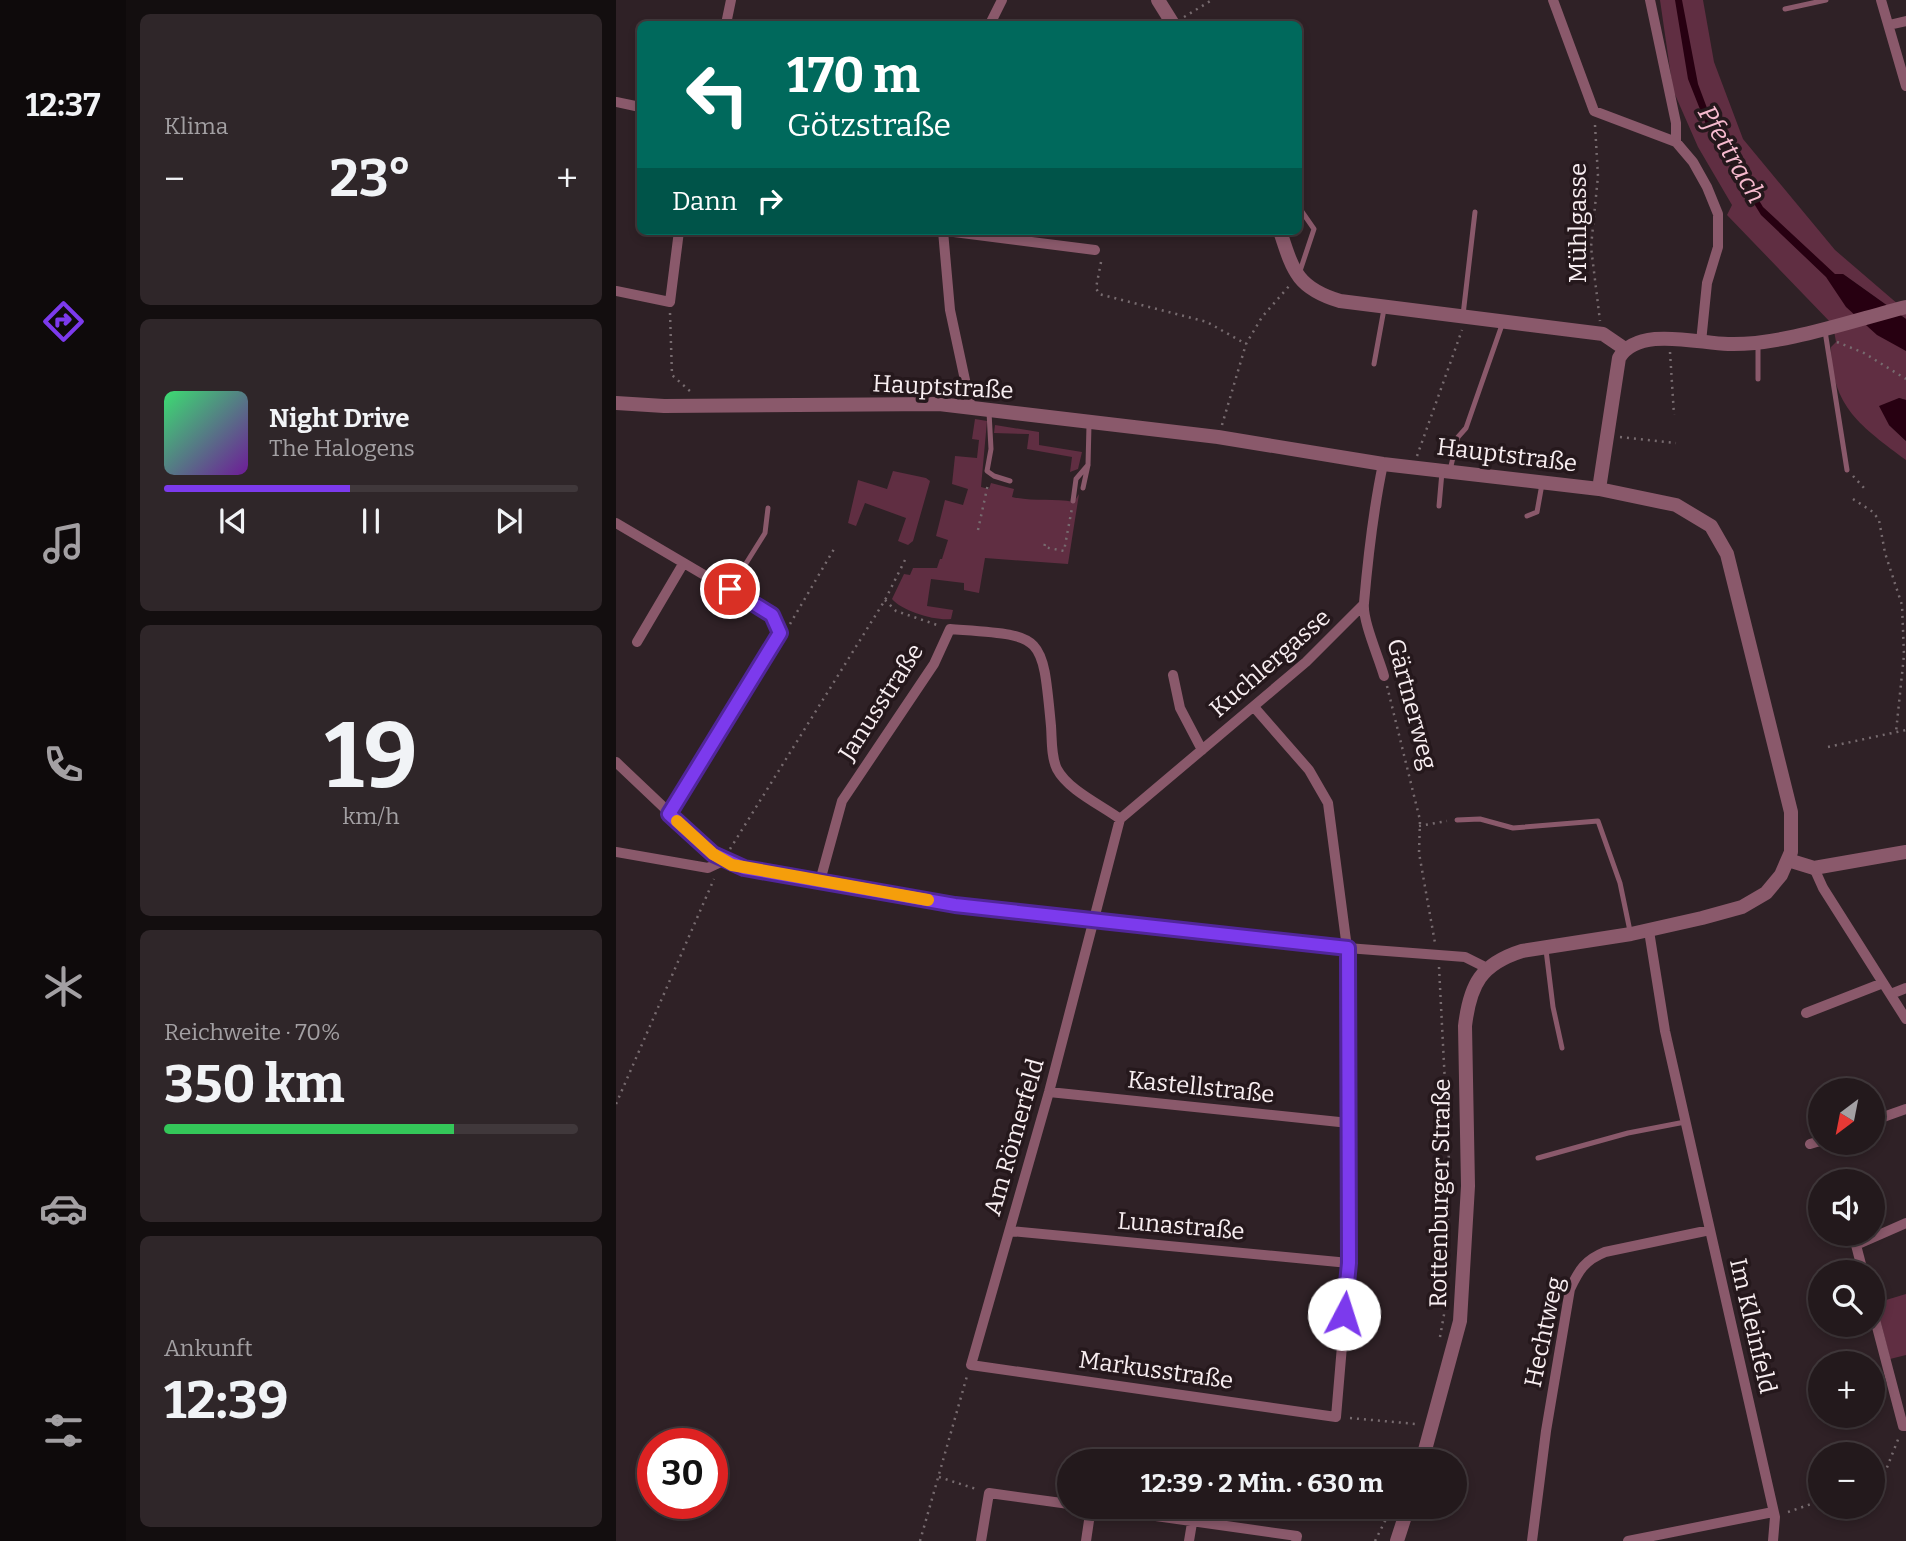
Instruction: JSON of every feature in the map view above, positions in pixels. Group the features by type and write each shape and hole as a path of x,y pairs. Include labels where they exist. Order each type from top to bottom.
{"street":[{"path":"727,21 731,0"},
{"path":"992,21 1002,0"},
{"path":"1158,0 1170,21"},
{"path":"1553,0 1594,111 1676,142 1693,162 1718,215 1718,247 1707,283 1701,342"},
{"path":"1650,0 1676,123 1676,142"},
{"path":"1881,0 1906,86"},
{"path":"1889,25 1906,21"},
{"path":"616,102 637,106"},
{"path":"616,291 670,302 678,235"},
{"path":"944,235 950,310 971,408"},
{"path":"976,235 1095,250"},
{"path":"1281,235 1297,278 1323,296 1603,334 1625,348"},
{"path":"1599,489 1609,439 1619,358 1625,348 1639,340 1758,342 1906,307"},
{"name":"Hauptstraße","path":"616,402 711,405 939,404 1219,437 1383,464 1446,469 1599,489 1676,505 1711,526 1727,554 1791,812 1791,852 1788,860 1775,884 1742,906 1649,931 1545,947 1502,957 1487,968"},
{"name":"Gärtnerweg","path":"1383,464 1368,541 1367,591 1363,605 1384,676"},
{"path":"616,523 772,615 780,633 669,814"},
{"path":"637,642 683,564"},
{"name":"Kuchlergasse","path":"1120,819 1333,638 1363,605"},
{"name":"Janusstraße","path":"820,881 842,801 934,664 950,629 1012,634 1034,644 1045,663 1057,769 1070,783 1120,819"},
{"name":"Kuchlergasse","path":"1173,675 1180,708 1202,750"},
{"path":"1254,707 1309,770 1328,803 1348,948 1349,1263 1336,1417"},
{"path":"616,762 669,814 723,861 744,868 955,905 1348,948 1465,957 1487,968"},
{"path":"1096,920 1120,819"},
{"path":"616,852 708,868 723,861"},
{"path":"1788,860 1814,868 1906,852"},
{"path":"1814,868 1906,1020"},
{"name":"Am Römerfeld","path":"971,1365 1096,920"},
{"name":"Im Kleinfeld","path":"1649,931 1665,1031 1774,1514 1773,1541"},
{"name":"Rottenburger Straße","path":"1426,1449 1460,1321 1468,1186 1465,1026 1468,1001 1487,968"},
{"path":"1806,1013 1883,983"},
{"path":"1891,994 1906,988"},
{"name":"Kastellstraße","path":"1049,1092 1349,1123"},
{"path":"1885,1116 1906,1109"},
{"path":"1860,1260 1856,1245 1906,1223"},
{"name":"Hechtweg","path":"1532,1541 1548,1418 1570,1289 1577,1274 1591,1258 1605,1252 1710,1230"},
{"name":"Lunastraße","path":"1010,1231 1349,1263"},
{"path":"1880,1337 1905,1426"},
{"name":"Markusstraße","path":"971,1365 1336,1417"},
{"path":"981,1541 989,1493 1057,1502"},
{"path":"1628,1541 1774,1514"},
{"path":"1086,1541 1090,1519"},
{"path":"1167,1519 1296,1539"},
{"path":"1396,1541 1404,1519"},
{"path":"1189,1541 1192,1523"}],"lane":[{"path":"1785,9 1826,0"},
{"path":"1297,278 1314,229 1302,211"},
{"path":"1466,316 1475,212"},
{"path":"1374,364 1384,306"},
{"path":"1439,506 1446,469 1458,437 1466,429 1503,322"},
{"path":"1828,326 1847,470"},
{"path":"1758,342 1758,379"},
{"path":"989,410 991,449 988,471 1010,481"},
{"path":"1083,488 1088,465 1089,422"},
{"path":"1073,502 1076,479 1088,465"},
{"path":"1527,516 1537,512 1543,481"},
{"path":"730,589 765,533 768,508"},
{"path":"1457,820 1480,819 1513,828 1598,821 1620,883 1631,934"},
{"path":"1545,947 1562,1048"},
{"path":"1538,1158 1628,1133 1685,1122"}],"path":[{"path":"1177,21 1212,0"},
{"name":"Mühlgasse","path":"1594,111 1598,176 1591,247 1596,300 1603,334"},
{"path":"1095,250 1101,262 1096,288 1099,294 1207,322 1247,344"},
{"path":"1219,437 1247,344 1262,317 1297,278"},
{"path":"670,302 672,375 711,405"},
{"path":"1414,462 1466,316"},
{"path":"1828,326 1836,342 1864,353 1906,379"},
{"path":"1670,341 1674,415"},
{"path":"1609,439 1623,437 1676,443"},
{"path":"1847,470 1865,489"},
{"path":"978,530 989,482 988,471"},
{"path":"1853,499 1873,512 1879,520 1885,553 1902,604 1904,655 1896,732"},
{"path":"1045,544 1044,547 1064,551 1073,502"},
{"path":"780,633 792,622 834,549"},
{"path":"616,1104 723,861 885,600 906,558"},
{"path":"885,600 896,611 950,629"},
{"name":"Gärtnerweg","path":"1384,676 1419,826 1419,853 1437,954 1446,1055 1448,1286"},
{"path":"1828,747 1906,730"},
{"path":"1419,826 1457,820"},
{"path":"1440,1337 1448,1296"},
{"path":"920,1541 971,1365"},
{"path":"1336,1417 1433,1426"},
{"path":"1885,1473 1905,1426"},
{"path":"938,1477 989,1493"},
{"path":"1774,1514 1808,1504"},
{"path":"1375,1541 1386,1519"}],"shaded area":[{"path":"1660,0 1703,0 1714,62 1743,139 1835,250 1906,311 1906,319 1843,274 1895,343 1906,351 1906,400 1899,398 1889,425 1906,441 1906,460 1863,426 1843,400 1832,368 1831,347 1836,342 1833,325 1727,215 1732,205 1698,147 1673,90"},
{"path":"1675,0 1682,0 1698,84 1713,124 1763,207 1835,274 1843,274 1906,319 1906,351 1877,335 1846,307 1826,277 1761,215 1707,127 1688,79"},
{"path":"1899,398 1906,400 1906,441 1889,425 1879,406"},
{"path":"975,419 987,421 981,487 989,489 991,483 1014,489 1012,497 1028,499 1074,502 1079,494 1068,564 985,558 979,593 964,590 964,583 931,579 927,606 953,610 951,619 928,617 903,607 892,599 904,574 910,575 913,568 937,568 942,559 948,540 936,536 945,500 963,505 968,489 952,484 955,456 977,458 979,440 972,439"},
{"path":"995,425 1039,432 1039,445 1082,452 1078,469 1070,472 1072,457 1027,449 1029,434 994,433"},
{"path":"893,471 930,481 913,541 908,545 898,541 906,518 865,503 856,526 848,523 858,480 887,489"},
{"path":"1906,1294 1906,1355 1890,1359 1884,1337 1885,1300"}],"slow traffic":[{"path":"677,821 713,854 732,865 928,900"}],"route":[{"path":"730,589 772,615 780,633 669,814 723,861 744,868 955,905 1348,948 1349,1263 1344,1314"}],"water label":[{"name":"Pfettrach","path":"1732,154"}]}
